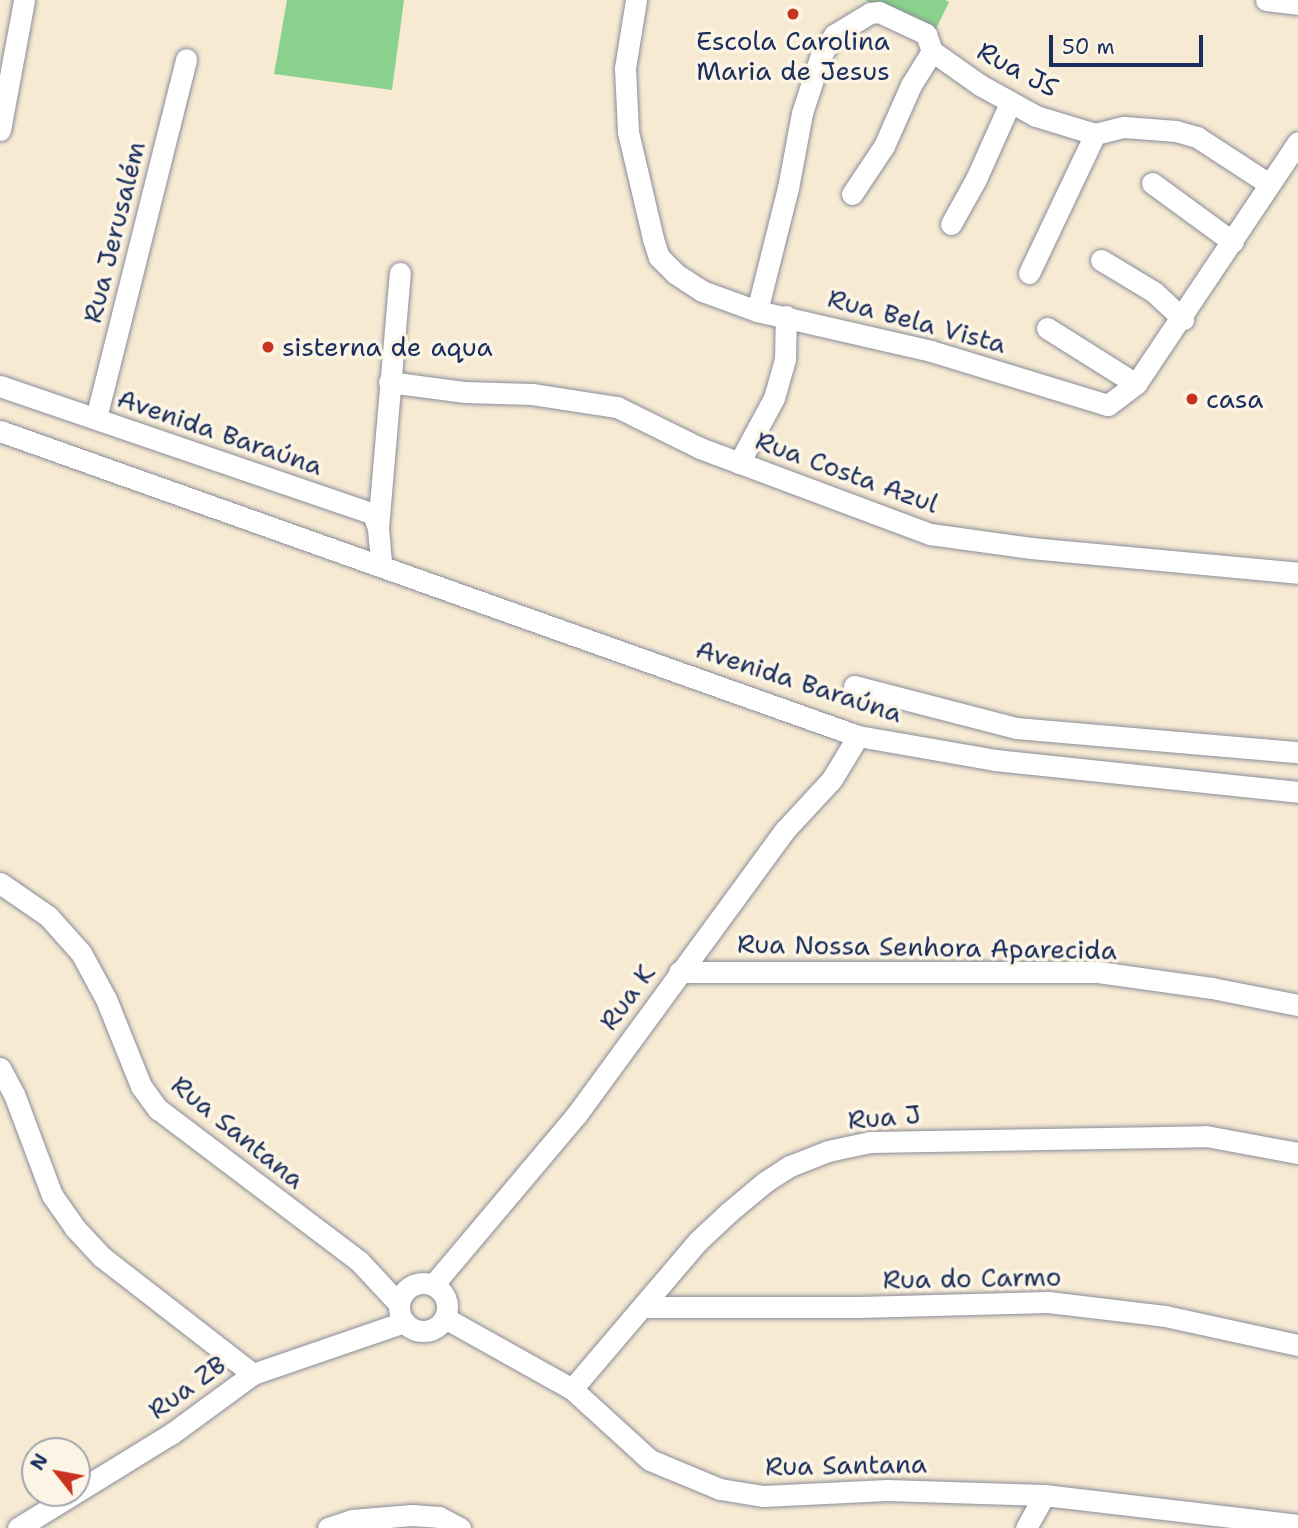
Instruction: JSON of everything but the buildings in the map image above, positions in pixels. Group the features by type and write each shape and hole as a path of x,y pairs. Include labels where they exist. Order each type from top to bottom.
{"street":[{"path":"0,130 24,0"},
{"name":"Rua Bela Vista","path":"636,0 625,68 628,132 659,257 676,274 702,291 757,311 931,351 1108,405 1136,384 1234,242 1298,142"},
{"path":"1266,0 1298,4"},
{"name":"Rua JS","path":"757,311 785,201 802,113 821,55 834,35 870,13 879,12 926,34 932,51 1010,103 1036,117 1095,134 1124,127 1176,131 1197,137 1269,184"},
{"path":"852,194 884,146 911,85 932,51"},
{"name":"Rua Jerusalém","path":"96,418 186,59"},
{"path":"951,224 976,178 1010,103"},
{"path":"1029,273 1095,134"},
{"path":"1152,183 1234,242"},
{"path":"1101,260 1154,292 1183,318"},
{"path":"381,565 378,528 400,273"},
{"path":"739,463 774,398 785,359 786,316"},
{"path":"1047,328 1136,384"},
{"name":"Rua Costa Azul","path":"389,382 465,392 532,394 617,407 739,463 930,534 1031,548 1296,569"},
{"name":"Avenida Baraúna","path":"0,386 373,514 378,528"},
{"name":"Avenida Baraúna","path":"0,431 858,736 995,760 1298,792"},
{"path":"854,686 1016,729 1298,752"},
{"name":"Rua K","path":"433,1285 577,1114 785,830 832,779 858,736"},
{"name":"Rua Santana","path":"0,883 48,916 81,953 106,999 141,1086 158,1110 359,1261 402,1313"},
{"name":"Rua Nossa Senhora Aparecida","path":"679,972 1098,972 1212,988 1298,1004"},
{"path":"0,1068 14,1094 52,1195 74,1227 102,1257 253,1374"},
{"name":"Rua J","path":"572,1389 698,1241 756,1189 790,1166 828,1151 870,1142 1206,1136 1298,1153"},
{"path":"422,1283 433,1285 446,1299 445,1318 430,1331 420,1331 402,1313 403,1293 411,1286 422,1283"},
{"name":"Rua do Carmo","path":"643,1307 859,1307 1048,1302 1165,1316 1298,1345"},
{"name":"Rua ZB","path":"18,1528 171,1434 253,1374 402,1313"},
{"name":"Rua Santana","path":"445,1318 572,1389 650,1460 720,1489 764,1496 887,1490 1044,1495 1298,1525"},
{"path":"1026,1528 1044,1495"},
{"path":"328,1528 352,1520 425,1516 439,1517 460,1528"}],"green space":[{"path":"287,0 404,0 392,90 274,74"},
{"path":"865,0 945,0 949,2 934,33"}],"place":[{"name":"Escola Carolina Maria de Jesus","path":"793,14"},
{"name":"sisterna de aqua","path":"268,347"},
{"name":"casa","path":"1192,399"}]}
